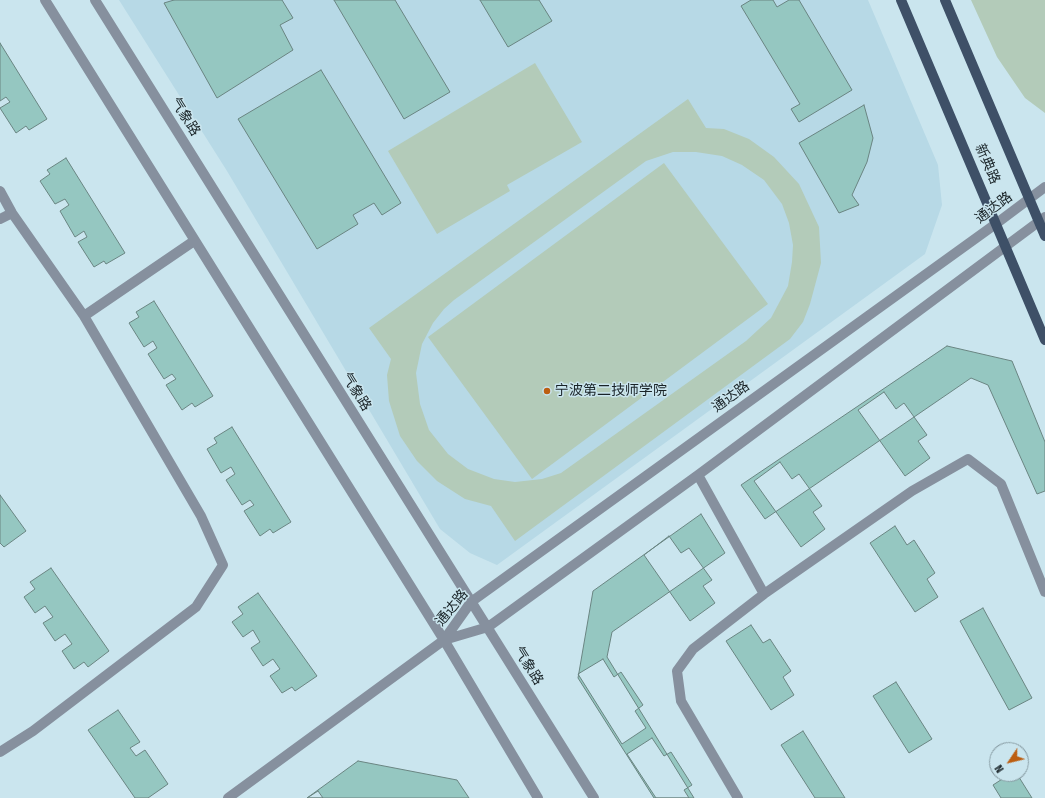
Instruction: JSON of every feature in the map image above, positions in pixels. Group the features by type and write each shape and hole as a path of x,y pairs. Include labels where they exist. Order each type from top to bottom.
{"main road":[{"name":"新典路","path":"901,0 997,223 1045,340"},
{"name":"新典路","path":"945,0 1030,198 1042,220 1045,236"}],"street":[{"path":"45,0 444,640 538,798"},
{"name":"气象路","path":"95,0 594,798"},
{"name":"通达路","path":"228,798 444,640 471,602 997,223 1045,186"},
{"path":"0,191 12,212 84,316 201,516 223,565 196,607 33,731 0,752"},
{"path":"0,220 12,212"},
{"name":"通达路","path":"444,640 488,627 698,475 1042,220"},
{"path":"84,316 194,241"},
{"path":"738,798 681,701 677,671 693,649 764,594 912,491 968,459 1001,484 1045,592"},
{"path":"698,475 764,594"}],"shaded area":[{"name":"宁波第二技师学院","path":"119,0 868,0 938,165 942,205 925,254 497,565 470,553 440,529 227,171"}],"green space":[{"path":"971,0 1045,0 1045,113 1025,98 997,57"},
{"path":"535,63 582,142 507,185 510,191 437,234 388,151"},
{"path":"688,99 706,128 724,129 749,139 774,157 799,184 819,227 821,263 810,304 803,322 790,339 515,541 491,506 465,499 437,481 417,461 400,436 389,401 387,375 391,359 369,328","holes":["673,152 696,152 722,156 742,165 764,180 782,204 789,223 793,245 792,262 788,286 771,318 746,341 561,473 542,479 515,482 494,479 468,469 448,454 429,430 420,404 416,373 422,344 433,323 444,309 454,300 646,161"]},
{"path":"664,163 768,304 532,479 428,337"}],"building":[{"path":"174,0 282,0 293,18 280,25 293,50 217,98 164,3"},
{"path":"334,0 395,0 450,92 404,119"},
{"path":"480,0 539,0 552,21 508,47"},
{"path":"751,0 773,0 777,7 789,0 799,0 852,90 799,122 791,109 800,104 741,6"},
{"path":"0,43 47,119 29,130 26,126 16,133 0,108 10,102 6,97 0,101"},
{"path":"321,70 401,203 382,215 374,203 353,215 358,224 317,249 238,119"},
{"path":"864,105 873,138 867,162 852,195 859,205 839,213 799,143"},
{"path":"66,158 125,253 106,264 104,261 94,267 78,242 87,237 84,231 75,237 60,211 69,205 65,199 55,204 40,181 50,174 47,170"},
{"path":"154,301 213,396 195,407 192,403 182,410 166,385 176,379 172,374 164,379 148,354 157,348 153,341 144,347 129,323 139,317 136,312"},
{"path":"947,346 1012,361 1045,442 1045,491 1037,494 988,385 971,378 765,519 741,485"},
{"path":"884,392 896,409 904,403 927,435 918,441 930,458 905,476 858,410"},
{"path":"232,427 291,522 273,533 270,529 260,536 244,511 254,505 250,500 242,505 226,480 235,474 231,467 221,473 207,449 217,443 214,438"},
{"path":"780,462 792,479 799,474 822,506 813,512 825,529 801,547 754,481"},
{"path":"0,495 26,531 4,547 0,543"},
{"path":"701,514 725,553 612,632 607,657 694,798 654,798 578,678 593,591"},
{"path":"895,526 907,545 914,540 935,573 927,579 938,597 915,612 870,543"},
{"path":"669,536 681,553 689,548 712,580 703,586 715,603 690,621 644,555"},
{"path":"51,568 109,651 88,667 84,662 74,669 62,651 72,644 65,634 55,641 43,623 53,617 45,606 35,613 24,597 35,589 30,582"},
{"path":"258,593 317,676 295,691 292,687 282,693 270,676 280,669 273,659 263,666 251,648 260,642 253,630 243,637 232,622 243,614 238,607"},
{"path":"983,608 1032,698 1009,710 960,621"},
{"path":"751,625 763,643 770,639 791,671 783,677 794,695 771,710 726,641"},
{"path":"603,659 614,677 621,672 643,705 635,711 646,728 622,744 578,674"},
{"path":"896,682 932,739 909,753 873,696"},
{"path":"118,710 140,742 130,748 136,756 145,750 168,784 148,798 135,798 88,730"},
{"path":"803,731 845,798 815,798 781,745"},
{"path":"652,738 664,756 671,752 692,785 684,790 689,798 656,798 627,754"},
{"path":"358,761 457,780 469,798 307,798"},
{"path":"998,782 1022,782 1032,798 1001,798 993,785"},
{"path":"318,791 323,798 307,798"}],"place":[{"name":"宁波第二技师学院","path":"547,391"}]}
